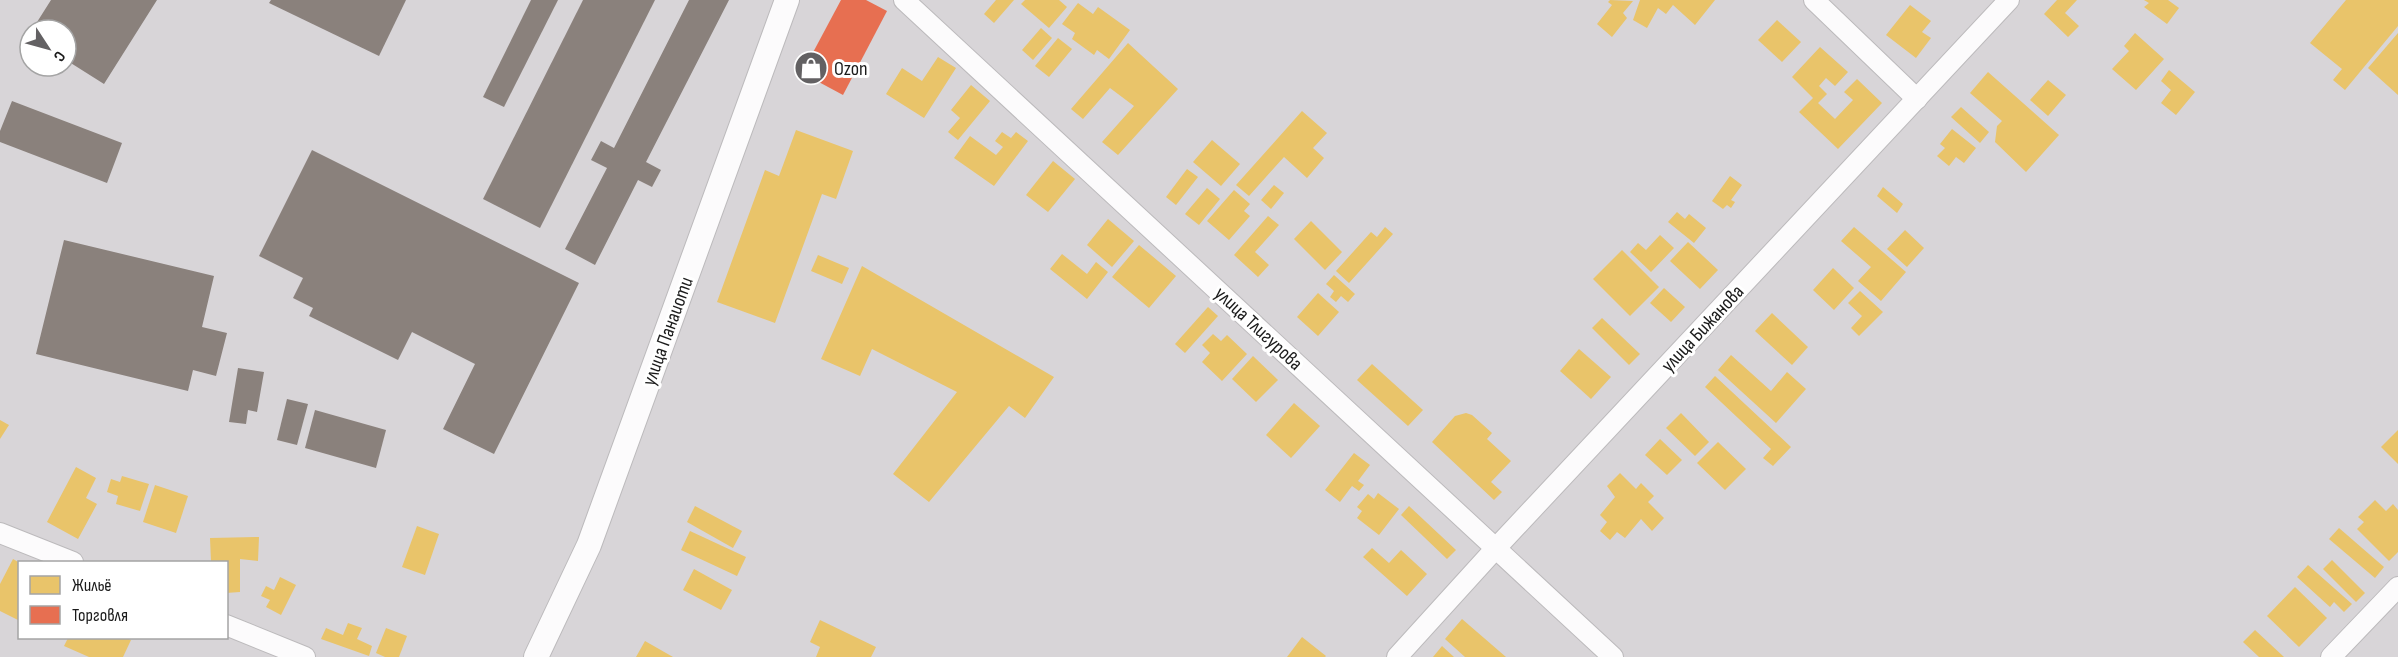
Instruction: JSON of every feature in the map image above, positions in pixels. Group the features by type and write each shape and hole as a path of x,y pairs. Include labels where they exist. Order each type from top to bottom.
{"street":[{"name":"улица Панаиоти","path":"536,657 589,545 787,0"},
{"name":"улица Тлигурова","path":"904,0 1613,657"},
{"path":"1814,0 1917,99"},
{"name":"улица Бижанова","path":"1397,657 1496,548 2009,0"},
{"path":"0,533 70,561"},
{"path":"2331,657 2398,586"},
{"path":"228,626 305,657"}],"shaded area":[{"path":"0,0 2398,0 2398,657 0,657"}],"building: Жильё":[{"path":"996,0 1014,0 994,23 984,14"},
{"path":"1025,0 1059,0 1067,7 1049,28 1021,4"},
{"path":"1610,0 1633,1 1623,13 1627,18 1612,37 1597,24 1612,5 1608,2"},
{"path":"1640,0 1715,0 1695,25 1673,5 1666,14 1658,8 1647,28 1633,20"},
{"path":"2057,0 2077,0 2065,13 2079,26 2068,37 2044,14"},
{"path":"2144,0 2168,0 2179,8 2167,24 2144,7 2149,3"},
{"path":"2346,0 2398,0 2398,26 2345,90 2333,80 2342,69 2310,43"},
{"path":"1078,3 1093,14 1098,7 1130,30 1109,59 1097,50 1094,55 1072,39 1075,33 1062,24"},
{"path":"1910,5 1931,21 1922,32 1931,38 1916,58 1886,35"},
{"path":"1777,20 1801,42 1782,62 1758,40"},
{"path":"1041,28 1052,38 1033,60 1022,50"},
{"path":"2135,33 2164,59 2136,90 2112,69 2129,51 2124,46"},
{"path":"2398,33 2398,95 2368,68"},
{"path":"1058,38 1072,49 1049,77 1035,66"},
{"path":"1128,43 1178,89 1118,155 1102,142 1134,106 1110,88 1083,119 1071,109"},
{"path":"1820,47 1848,72 1835,86 1826,78 1819,86 1827,94 1818,103 1835,119 1853,100 1844,92 1857,79 1882,103 1838,149 1799,112 1813,98 1792,77"},
{"path":"938,57 956,68 924,118 886,94 902,68 922,81"},
{"path":"2169,70 2195,92 2176,115 2161,103 2171,90 2161,81"},
{"path":"1988,72 2059,135 2026,172 1995,142 1997,126 2002,121 1970,93"},
{"path":"2048,80 2066,95 2048,116 2030,100"},
{"path":"971,85 990,101 958,140 948,132 960,118 951,110"},
{"path":"1961,107 1989,132 1980,143 1951,117"},
{"path":"1302,111 1327,133 1313,148 1324,158 1307,178 1284,157 1249,196 1236,185"},
{"path":"1952,129 1976,148 1964,163 1956,157 1949,166 1937,156 1945,148 1940,144"},
{"path":"796,130 853,151 836,199 822,194 775,323 717,302 765,170 779,176"},
{"path":"1002,132 1011,138 1016,132 1028,141 994,186 954,158 970,136 996,155 1003,147 995,141"},
{"path":"1212,140 1240,164 1221,186 1193,162"},
{"path":"1053,161 1075,179 1048,212 1026,195"},
{"path":"1187,169 1198,177 1176,205 1166,197"},
{"path":"1730,176 1742,185 1731,200 1735,202 1731,208 1727,205 1723,209 1712,201"},
{"path":"1274,185 1284,193 1271,209 1261,200"},
{"path":"1883,187 1903,204 1897,213 1877,196"},
{"path":"1207,188 1220,199 1199,225 1185,214"},
{"path":"1234,190 1250,204 1244,211 1250,216 1229,240 1207,221"},
{"path":"1677,212 1685,219 1689,214 1706,228 1694,243 1668,222"},
{"path":"1268,216 1279,225 1255,252 1269,265 1258,277 1234,255"},
{"path":"1108,219 1134,241 1112,267 1087,245"},
{"path":"1311,221 1342,252 1325,270 1294,239"},
{"path":"1385,227 1393,234 1349,283 1336,271 1371,232 1377,237"},
{"path":"1854,227 1906,272 1881,301 1858,281 1871,267 1841,241"},
{"path":"1905,230 1924,248 1907,267 1887,249"},
{"path":"1660,235 1674,248 1651,272 1630,252 1638,243 1646,250"},
{"path":"1688,242 1718,270 1700,289 1670,261"},
{"path":"1139,245 1176,276 1149,308 1112,277"},
{"path":"1622,250 1659,287 1630,316 1593,279"},
{"path":"1062,254 1087,274 1096,262 1108,272 1087,299 1050,269"},
{"path":"818,255 849,268 842,284 811,271"},
{"path":"862,266 1054,377 1025,418 1009,406 929,502 893,474 957,392 872,349 860,376 821,359"},
{"path":"1833,268 1854,288 1834,310 1813,290"},
{"path":"1334,275 1355,294 1348,302 1341,296 1336,302 1330,297 1334,291 1326,284"},
{"path":"1664,288 1685,307 1671,322 1650,303"},
{"path":"1860,291 1883,312 1859,336 1851,328 1862,316 1848,303"},
{"path":"1318,293 1339,312 1318,336 1297,317"},
{"path":"1208,307 1218,316 1185,353 1175,344"},
{"path":"1772,313 1808,347 1792,365 1755,331"},
{"path":"1602,318 1640,354 1629,365 1592,328"},
{"path":"1213,334 1221,341 1227,335 1247,354 1222,381 1202,362 1210,353 1202,345"},
{"path":"1579,349 1611,377 1591,399 1560,371"},
{"path":"1731,355 1771,391 1787,372 1806,389 1776,423 1718,370"},
{"path":"1253,356 1278,380 1256,402 1232,379"},
{"path":"1372,364 1423,410 1408,426 1357,380"},
{"path":"1715,376 1791,447 1773,466 1763,458 1771,449 1705,387"},
{"path":"1294,403 1320,426 1291,458 1266,435"},
{"path":"1466,413 1472,415 1492,433 1487,439 1511,461 1491,482 1502,492 1494,500 1432,442 1455,416"},
{"path":"1681,413 1709,442 1695,456 1666,428"},
{"path":"0,420 9,425 0,439"},
{"path":"2398,430 2398,464 2381,447"},
{"path":"1660,439 1682,460 1667,475 1645,455"},
{"path":"1718,442 1746,469 1725,490 1697,463"},
{"path":"1354,453 1370,465 1358,481 1364,485 1359,491 1352,486 1340,502 1325,490"},
{"path":"76,467 96,478 86,498 97,504 78,539 47,522"},
{"path":"1620,473 1636,489 1641,483 1654,496 1648,502 1664,518 1652,531 1641,519 1625,538 1617,532 1610,540 1600,531 1607,522 1600,515 1615,497 1607,486"},
{"path":"122,476 149,484 140,511 116,504 118,496 107,492 111,479 120,482"},
{"path":"155,485 188,496 176,533 143,522"},
{"path":"1378,493 1399,509 1379,535 1357,518 1362,511 1357,507 1368,494 1374,499"},
{"path":"2375,500 2386,511 2393,504 2398,510 2398,552 2389,561 2357,529 2364,522 2358,517"},
{"path":"695,506 742,531 733,548 687,522"},
{"path":"1409,506 1456,550 1447,559 1401,515"},
{"path":"417,526 439,534 425,575 402,567"},
{"path":"2339,528 2384,567 2375,578 2329,539"},
{"path":"690,531 746,557 737,576 681,550"},
{"path":"259,537 258,561 240,559 240,592 228,593 228,561 211,561 210,538"},
{"path":"1372,548 1389,563 1401,550 1427,574 1407,596 1363,557"},
{"path":"13,559 18,562 18,620 0,611 0,584"},
{"path":"2332,560 2365,593 2356,602 2323,569"},
{"path":"2308,565 2352,604 2344,612 2334,602 2330,607 2297,577"},
{"path":"694,569 732,590 721,610 683,590"},
{"path":"280,577 296,585 281,615 266,607 270,600 261,596 266,586 274,590"},
{"path":"2295,587 2327,618 2299,647 2267,616"},
{"path":"1462,619 1506,657 1465,657 1445,639"},
{"path":"820,620 876,647 871,657 816,657 820,647 810,642"},
{"path":"348,623 362,628 357,639 372,646 369,656 321,639 326,628 343,635"},
{"path":"386,628 407,636 399,657 385,657 376,653"},
{"path":"2255,630 2284,657 2259,657 2243,642"},
{"path":"1302,637 1326,656 1287,657"},
{"path":"68,639 131,640 123,657 89,657 64,646"},
{"path":"645,641 673,657 636,657"},
{"path":"1442,646 1454,657 1433,657"}],"building: Торговля":[{"path":"841,0 866,0 887,11 843,95 802,73"}],"building: Промзона":[{"path":"51,0 157,0 104,84 78,68 78,18 40,18"},
{"path":"271,0 406,0 379,56 269,3"},
{"path":"531,0 558,0 504,107 483,97"},
{"path":"583,0 655,0 540,228 483,199"},
{"path":"689,0 729,0 646,162 661,170 652,187 638,180 595,265 565,249 607,168 591,160 601,141 614,148"},
{"path":"12,101 122,143 107,183 0,142 0,131"},
{"path":"312,150 579,283 494,454 443,429 475,364 412,332 398,360 309,316 313,308 293,298 303,278 259,256"},
{"path":"64,240 214,276 202,327 227,333 216,376 193,370 188,391 36,354"},
{"path":"238,368 264,372 257,412 248,410 246,424 229,422"},
{"path":"287,399 308,404 297,445 277,440"},
{"path":"315,410 386,430 376,468 305,448"}],"place":[{"name":"Ozon","path":"811,68"}]}
